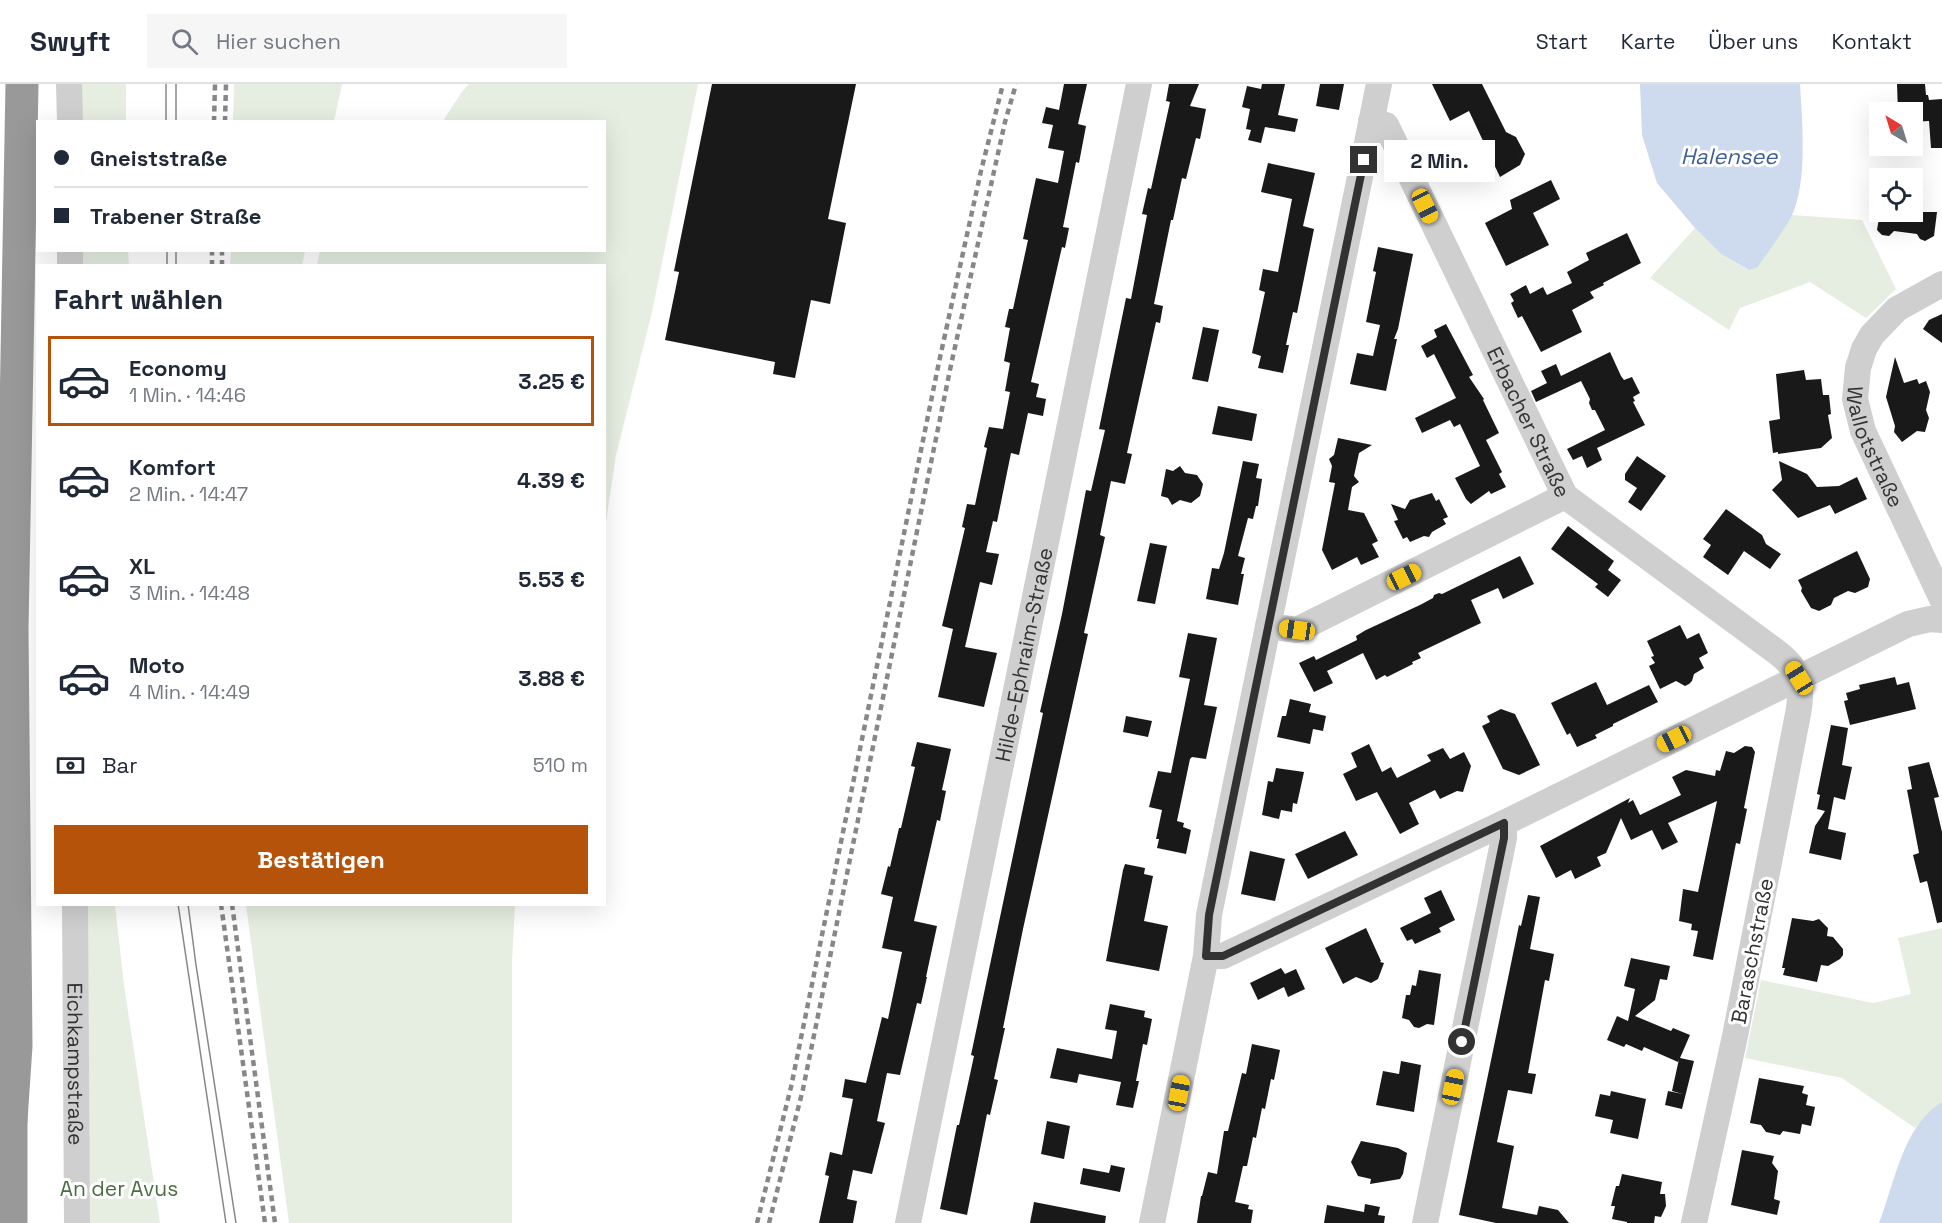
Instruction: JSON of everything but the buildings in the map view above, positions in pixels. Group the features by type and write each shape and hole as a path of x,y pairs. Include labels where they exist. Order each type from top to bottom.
{"highway":[{"path":"11,1120 16,1046 12,629 21,84"},
{"path":"0,468 11,1223"}],"street":[{"path":"69,84 70,120"},
{"name":"Hilde-Ephraim-Straße","path":"908,1223 1139,84"},
{"path":"1152,1223 1206,956 1209,915 1379,84"},
{"name":"Erbacher Straße","path":"1371,121 1386,124 1565,496 1778,653 1789,662 1799,678"},
{"name":"Wallotstraße","path":"1942,284 1897,309 1872,335 1864,349 1858,368 1855,399 1863,431 1942,600"},
{"path":"1268,626 1297,630 1565,496"},
{"path":"1206,956 1223,956 1504,823 1908,624 1930,619 1942,620"},
{"name":"Baraschstraße","path":"1694,1223 1735,1036 1802,694 1799,678"},
{"path":"1425,1223 1504,838 1504,823"},
{"name":"Eichkampstraße","path":"75,906 77,1223"}],"green space":[{"path":"75,84 126,84 126,120 75,120"},
{"path":"234,84 342,84 334,120 233,120"},
{"path":"469,84 698,84 652,312 616,455 606,521 606,264 317,264 320,252 606,252 606,120 444,120"},
{"path":"1792,215 1862,220 1896,289 1866,318 1810,282 1740,308 1729,330 1650,278 1695,228 1721,254 1748,270 1758,267"},
{"path":"76,252 128,252 129,264 76,264"},
{"path":"231,252 305,252 302,264 230,264"},
{"name":"An der Avus","path":"81,906 115,906 124,985 160,1223 84,1223"},
{"path":"246,906 515,906 512,962 512,1223 289,1223"},
{"path":"1942,928 1942,1102 1915,1128 1842,1078 1745,1058 1761,980 1873,1003 1911,994 1898,938"}],"water":[{"name":"Halensee","path":"1640,84 1800,84 1803,152 1800,187 1791,217 1758,267 1749,270 1721,254 1695,228 1657,183 1642,135"},
{"path":"1942,1102 1942,1223 1879,1223 1909,1141 1928,1113"}],"tram line":[{"path":"166,84 166,120"},
{"path":"176,84 176,120"},
{"path":"167,252 167,264"},
{"path":"176,252 176,264"},
{"path":"178,906 226,1223"},
{"path":"188,906 236,1223"}],"railway":[{"path":"214,120 215,84"},
{"path":"225,120 226,84"},
{"path":"757,1223 791,1087 939,362 981,171 1003,84"},
{"path":"769,1223 803,1089 951,365 1005,122 1016,84"},
{"path":"212,252 212,264"},
{"path":"222,252 222,264"},
{"path":"221,906 265,1223"},
{"path":"232,906 275,1223"}],"route":[{"path":"1364,160 1209,915 1206,956 1223,956 1504,823 1504,838 1462,1042"}]}
